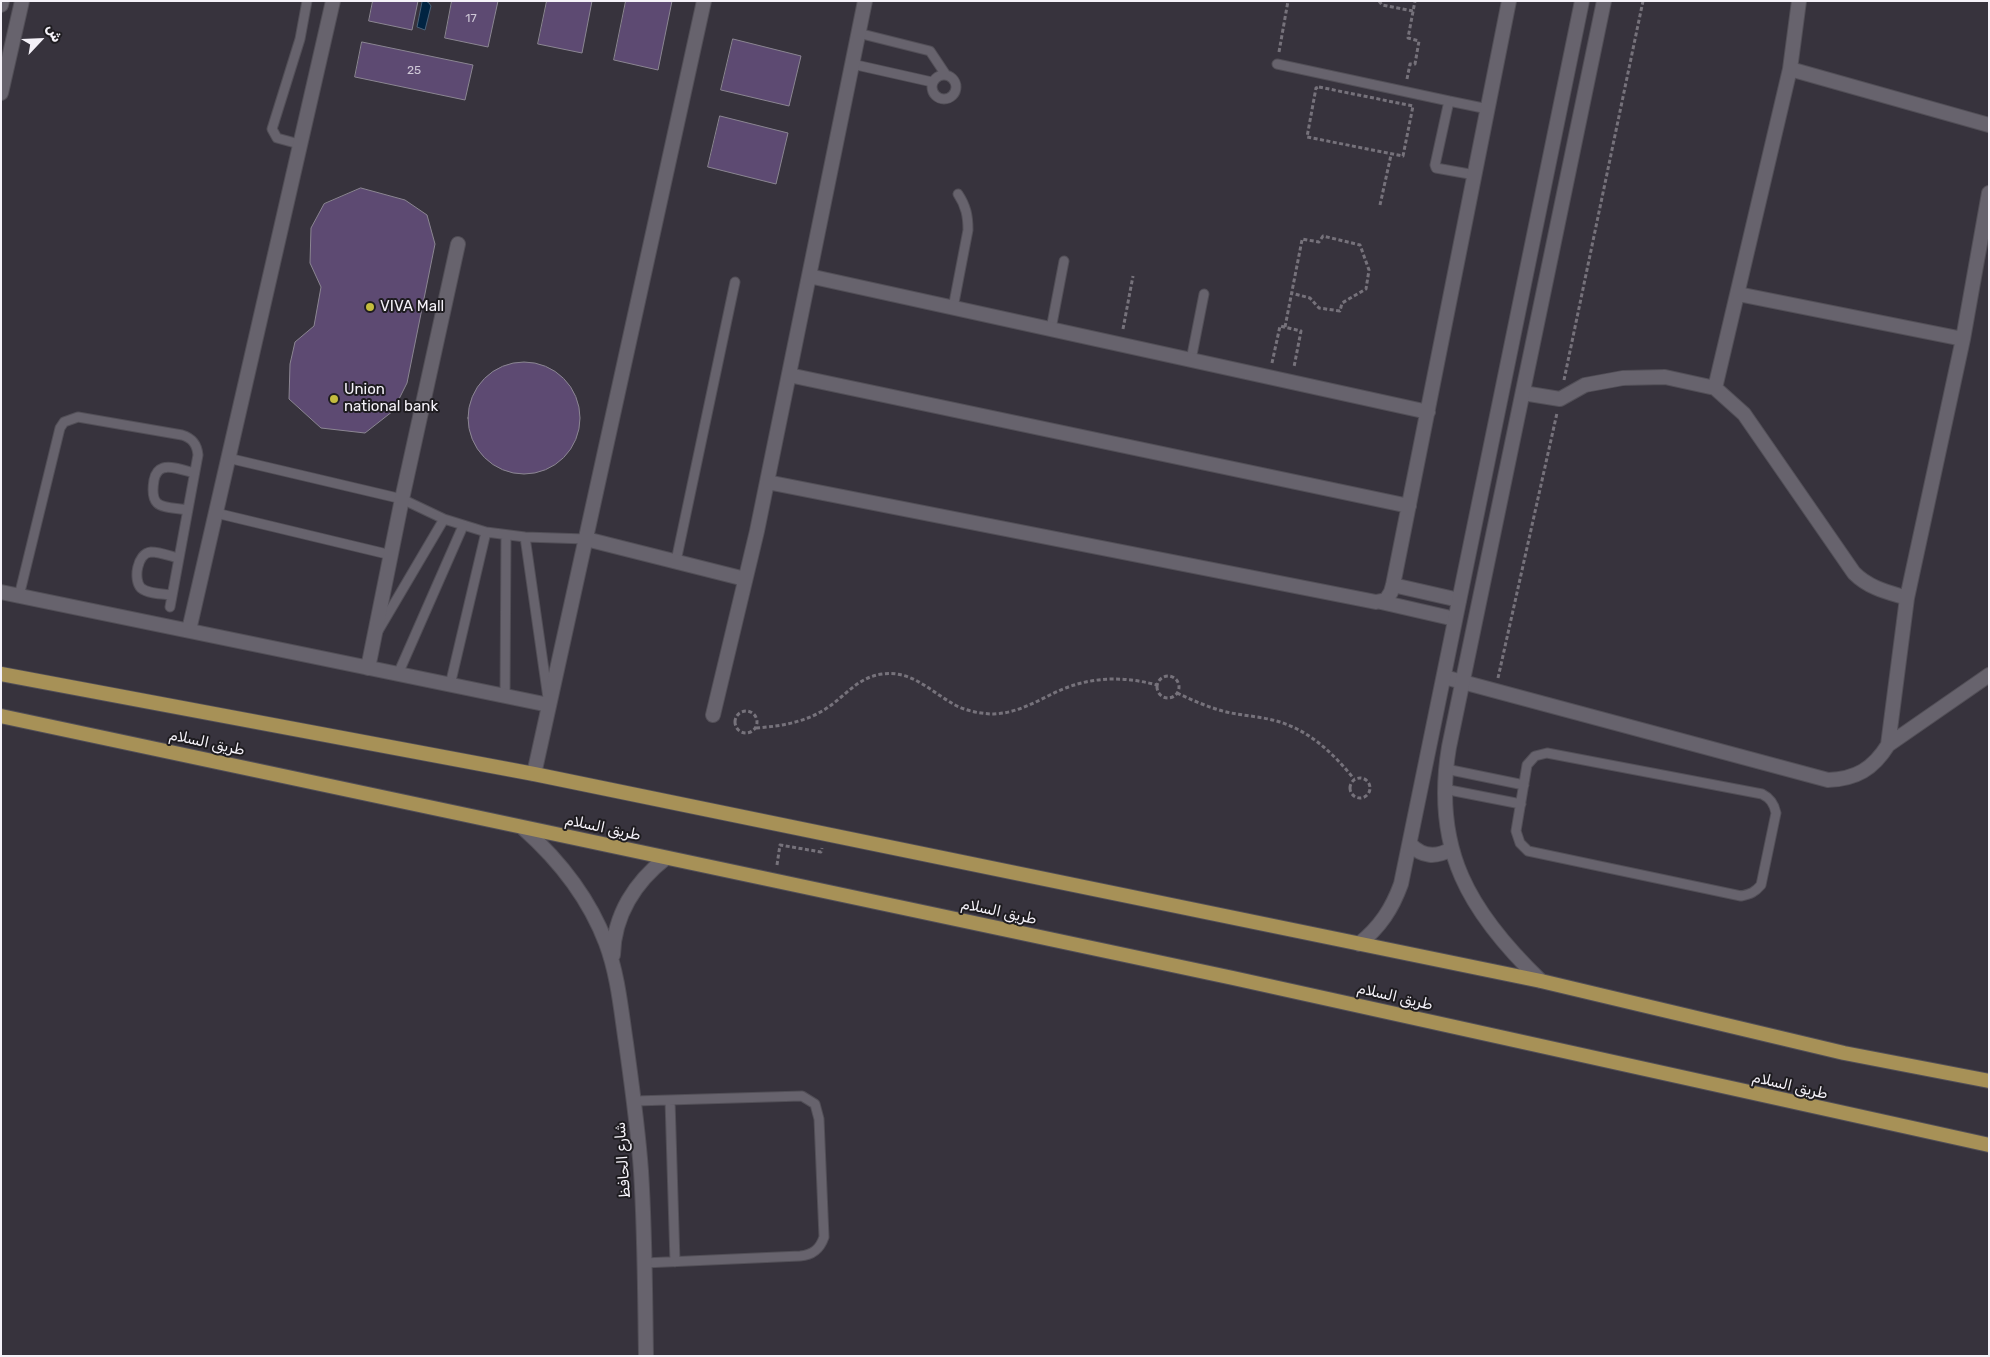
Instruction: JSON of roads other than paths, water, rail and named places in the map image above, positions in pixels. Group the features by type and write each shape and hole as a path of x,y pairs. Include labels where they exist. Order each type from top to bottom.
{"main road":[{"name":"طريق السلام","path":"1,674 534,774 823,835 1541,981 1844,1053 1989,1081"},
{"name":"طريق السلام","path":"1,716 1224,976 1989,1145"}],"street":[{"path":"1,5 2,1"},
{"path":"1,93 22,1"},
{"path":"189,630 333,1"},
{"path":"534,774 704,1"},
{"path":"713,715 767,482 865,1"},
{"path":"1381,602 1389,597 1393,585 1509,1"},
{"path":"1359,944 1385,918 1395,902 1401,884 1582,1"},
{"path":"1541,981 1507,947 1477,908 1451,849 1446,825 1444,789 1462,682 1604,1"},
{"path":"1715,388 1790,69 1799,1"},
{"path":"1790,69 1989,125"},
{"path":"1888,746 1907,598 1962,339 1989,193"},
{"path":"368,668 402,499 458,244"},
{"path":"809,276 1428,412"},
{"path":"1738,294 1962,339"},
{"path":"789,375 1409,506"},
{"path":"1523,393 1560,399 1585,385 1623,378 1666,377 1715,388 1744,414 1854,573 1864,583 1874,588 1907,598"},
{"path":"767,482 1381,602 1455,619"},
{"path":"586,539 676,560 745,580"},
{"path":"1393,585 1459,600"},
{"path":"1,592 549,705"},
{"path":"1444,677 1828,780 1857,776 1875,763 1888,746 1989,675"},
{"name":"شارع الحافظ","path":"523,828 553,857 574,882 597,922 613,964 635,1101 641,1170 646,1356"},
{"path":"1410,844 1422,853 1430,855 1438,855 1451,849"},
{"name":"شارع الحافظ","path":"613,964 616,930 629,898 651,869 666,858"}],"lane":[{"path":"299,144 277,138 272,129 300,39 307,1"},
{"path":"858,33 930,51 946,75 954,80 956,89 955,94 947,99 938,98 934,96 931,87 932,82 938,76 946,75"},
{"path":"852,64 932,82"},
{"path":"1277,64 1488,108"},
{"path":"1449,101 1435,167 1475,175"},
{"path":"953,308 968,230 966,211 958,194"},
{"path":"1051,329 1064,261"},
{"path":"676,560 735,282"},
{"path":"1191,360 1204,294"},
{"path":"19,596 57,435 64,422 78,417 188,436 197,450 170,607"},
{"path":"228,458 402,499 444,519 486,532 525,537 586,539"},
{"path":"187,510 164,506 156,502 152,494 155,475 158,471 167,467 194,473"},
{"path":"216,513 391,555"},
{"path":"374,639 444,519"},
{"path":"398,674 463,526"},
{"path":"450,685 486,532"},
{"path":"505,696 506,535"},
{"path":"525,537 549,705"},
{"path":"172,595 144,590 137,579 140,560 147,553 151,552 178,558"},
{"path":"1547,753 1762,794 1772,801 1776,813 1761,885 1756,891 1742,896 1528,852 1517,838 1516,831 1521,804 1527,765 1540,754 1547,753"},
{"path":"1446,769 1524,785"},
{"path":"1444,789 1521,804"},
{"path":"635,1101 802,1096 809,1099 818,1111 819,1119 824,1237 821,1245 809,1255 644,1263"},
{"path":"670,1100 675,1262"}],"water":[{"path":"426,1 431,6 425,30 417,27 422,2"}],"place":[{"name":"VIVA Mall","path":"370,307"},
{"name":"Union national bank","path":"334,399"}]}
